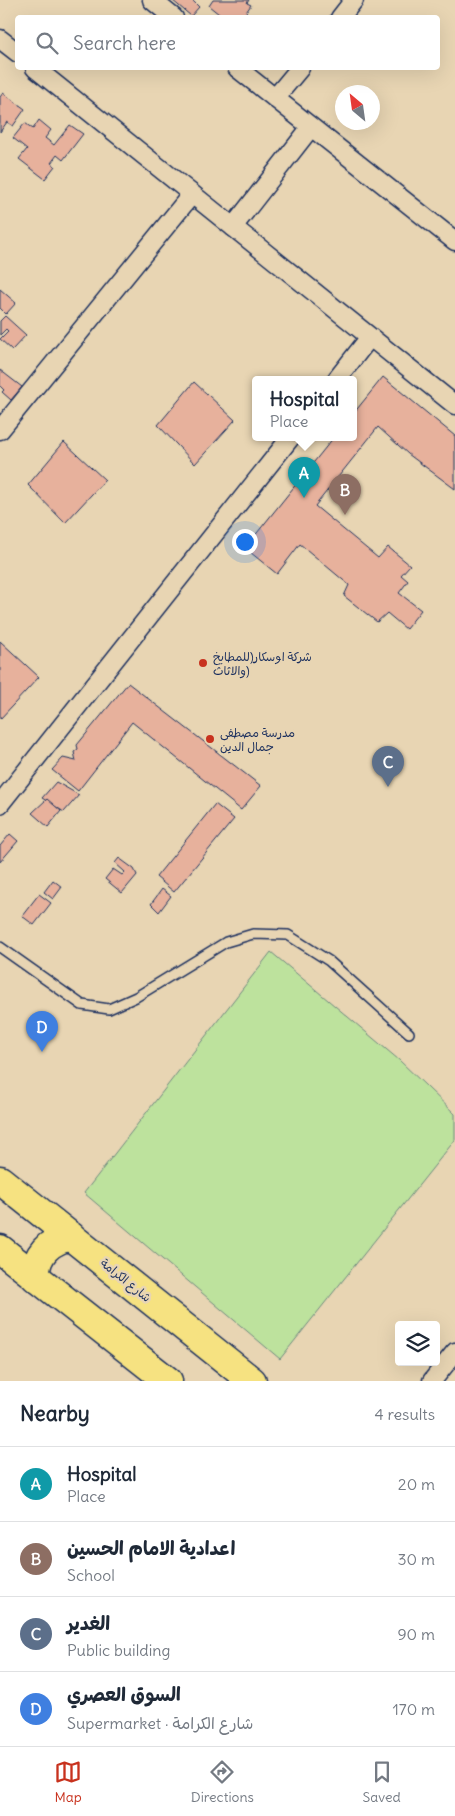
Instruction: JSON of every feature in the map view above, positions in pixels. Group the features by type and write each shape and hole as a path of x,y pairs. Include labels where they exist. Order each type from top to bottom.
{"main road":[{"name":"شارع الكرامة","path":"0,1180 252,1381"},
{"path":"36,1278 36,1264 43,1250 55,1241 71,1236"},
{"path":"0,1249 168,1381"}],"street":[{"path":"152,0 170,15"},
{"path":"342,15 354,0"},
{"path":"37,70 455,405"},
{"path":"240,70 455,241"},
{"path":"275,98 298,70"},
{"path":"233,227 311,127"},
{"path":"0,430 192,194"},
{"path":"339,376 370,337"},
{"path":"0,804 288,441"},
{"path":"432,1381 455,1352"}],"lane":[{"path":"0,947 82,1005 109,1009 136,997 226,942 253,934 288,935 328,961 409,1033"}],"green space":[{"path":"271,952 399,1060 455,1114 455,1140 280,1359 84,1193"}],"building":[{"path":"172,0 192,0 199,7 190,15"},
{"path":"213,0 249,0 247,3 251,5 244,15 220,15 209,6"},
{"path":"3,93 25,109 13,126 7,122 0,132 0,97"},
{"path":"39,120 51,130 45,138 54,145 70,125 83,134 63,160 57,155 51,163 55,166 45,179 19,159 27,149 13,138 25,123 33,129"},
{"path":"0,289 16,303 6,314 0,308"},
{"path":"5,316 26,335 12,350 0,339 8,331 6,329 0,335 0,321"},
{"path":"0,370 22,387 11,400 2,392 4,390 0,386"},
{"path":"383,377 455,436 455,489 408,454 378,427 315,506 378,558 388,547 410,565 401,575 408,581 399,593 421,610 406,629 387,613 377,622 344,596 349,585 300,544 277,574 245,548 331,441 357,441 357,409"},
{"path":"194,382 235,420 195,464 158,425"},
{"path":"64,442 105,480 65,523 28,485"},
{"path":"0,641 39,677 0,719"},
{"path":"128,683 261,786 241,810 132,722 78,791 52,770 63,758 76,761 74,752 78,749 77,745"},
{"path":"56,782 79,795 64,812 42,798"},
{"path":"47,799 61,811 48,827 32,813"},
{"path":"215,804 234,819 174,892 156,877"},
{"path":"10,834 18,841 0,862 0,846"},
{"path":"119,858 134,869 137,875 122,893 105,879 113,869 122,875 125,872 115,863"},
{"path":"53,880 62,887 53,899 44,892"},
{"path":"162,889 171,896 159,912 151,904"},
{"path":"39,894 51,903 34,925 22,916"}],"place":[{"name":"Hospital","path":"304,498"},
{"name":"اعدادية الامام الحسين","path":"345,515"},
{"name":"شركة اوسكار(للمطابخ والاثاث)","path":"203,663"},
{"name":"مدرسة مصطفى جمال الدين","path":"210,739"},
{"name":"الغدير","path":"388,787"},
{"name":"السوق العصري","path":"42,1052"}]}
